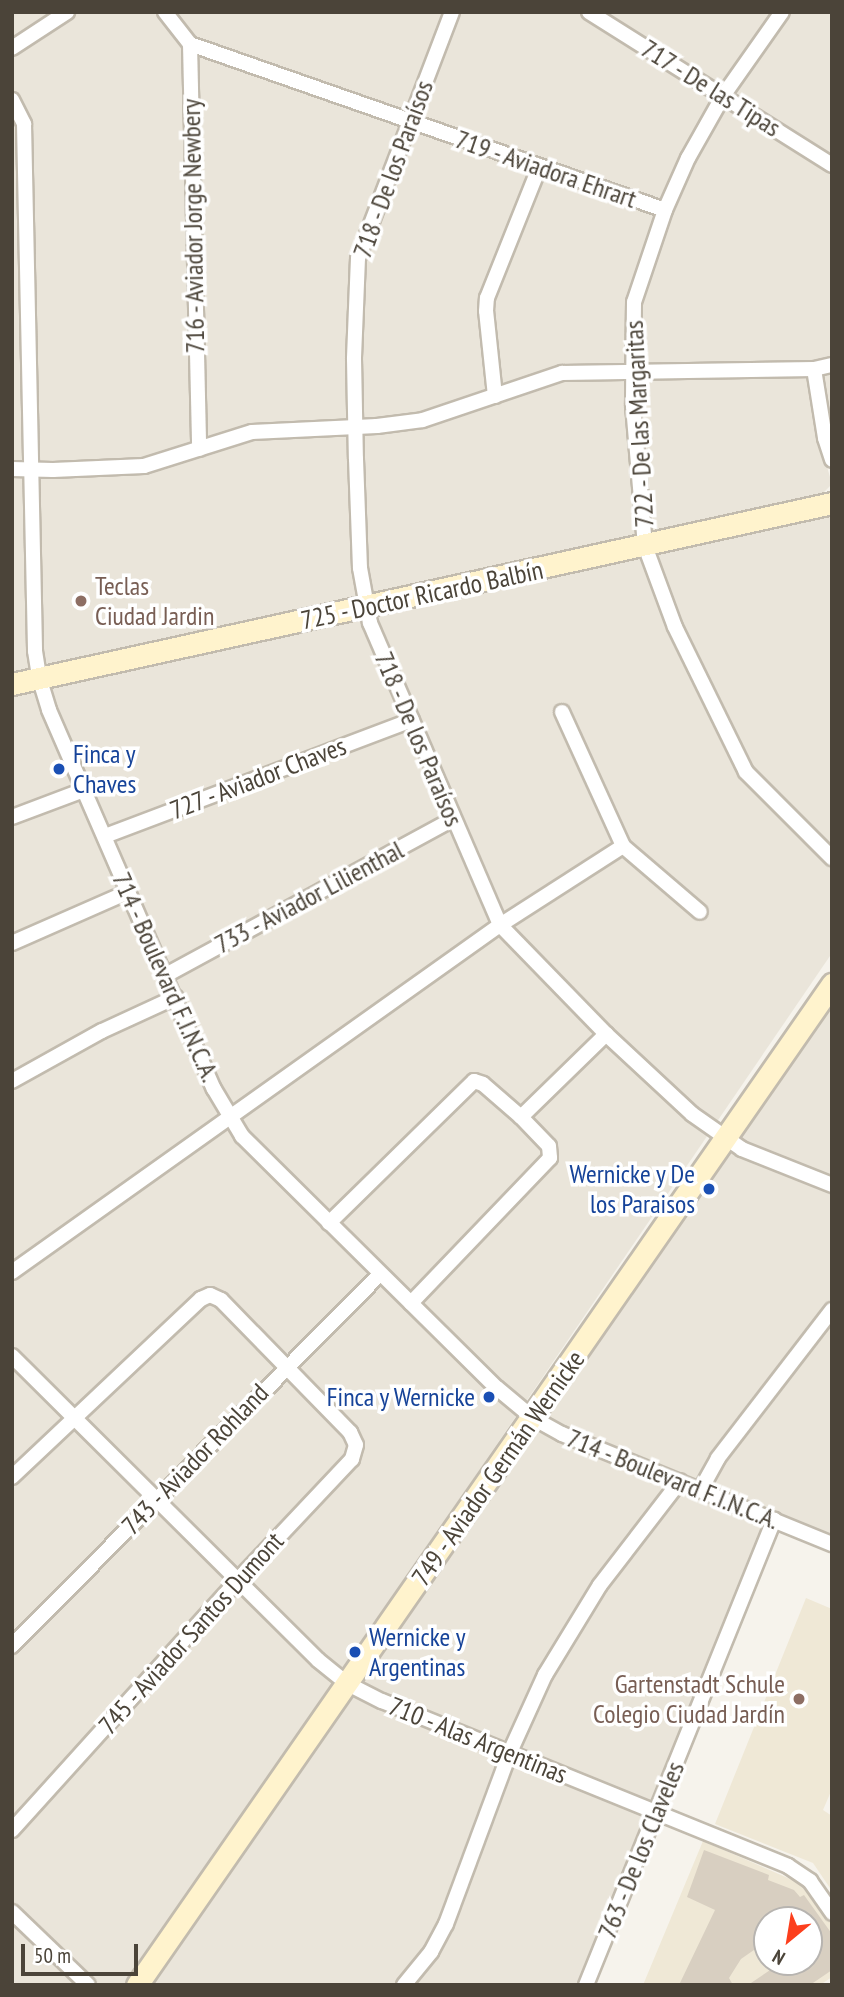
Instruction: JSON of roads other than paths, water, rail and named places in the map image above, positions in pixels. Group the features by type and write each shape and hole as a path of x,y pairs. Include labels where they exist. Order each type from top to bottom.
{"street":[{"path":"12,48 67,12"},
{"path":"165,12 190,44"},
{"name":"718 - De los Paraísos","path":"452,12 408,120 358,258 354,359 360,568 366,607 376,640 500,925 606,1034 692,1114 725,1138 767,1160 832,1185"},
{"name":"722 - De las Margaritas","path":"782,12 723,96 688,158 665,211 634,302 632,370 638,486 645,546 675,627 735,755 767,794 832,858"},
{"name":"717 - De las Tipas","path":"595,14 832,165"},
{"name":"719 - Aviadora Ehrart","path":"190,44 665,211"},
{"name":"716 - Aviador Jorge Newbery","path":"190,44 199,449"},
{"name":"714 - Boulevard F.I.N.C.A.","path":"12,100 24,124 33,470 34,651 39,677 84,790 214,1088 242,1136 380,1273 533,1418 562,1434 832,1544"},
{"path":"495,396 486,310 488,298 539,168"},
{"path":"12,469 144,466 252,432 356,427 423,420 562,373 814,369 832,365"},
{"path":"814,369 825,438 832,460"},
{"name":"725 - Doctor Ricardo Balbín","path":"12,684 832,503"},
{"path":"562,712 623,846 636,860 700,912"},
{"name":"727 - Aviador Chaves","path":"105,836 412,720"},
{"path":"12,817 84,790"},
{"name":"733 - Aviador Lilienthal","path":"166,975 453,820"},
{"path":"12,1272 500,925 623,846"},
{"path":"12,943 128,892"},
{"name":"749 - Aviador Germán Wernicke","path":"137,1985 832,984"},
{"path":"12,1081 102,1031 176,997"},
{"path":"521,1117 606,1034"},
{"path":"329,1223 477,1081 521,1117 549,1146 551,1154 411,1303"},
{"name":"743 - Aviador Rohland","path":"12,1646 380,1273"},
{"path":"12,1477 201,1299 210,1295 220,1300 286,1366"},
{"path":"701,1489 718,1458 832,1310"},
{"name":"710 - Alas Argentinas","path":"12,1356 318,1660 348,1684 382,1701 802,1873 832,1913"},
{"name":"745 - Aviador Santos Dumont","path":"12,1830 238,1580 352,1459 356,1445 350,1432 286,1366"},
{"path":"404,1985 432,1952 446,1924 510,1752 545,1675 581,1613 680,1481"},
{"name":"763 - De los Claveles","path":"586,1985 774,1520"},
{"path":"12,1912 88,1985"}],"place":[{"name":"Teclas Ciudad Jardin","path":"81,601"},
{"name":"Finca y Chaves","path":"59,769"},
{"name":"Wernicke y De los Paraisos","path":"709,1189"},
{"name":"Finca y Wernicke","path":"489,1397"},
{"name":"Wernicke y Argentinas","path":"355,1652"},
{"name":"Gartenstadt Schule Colegio Ciudad Jardín","path":"799,1699"}]}
